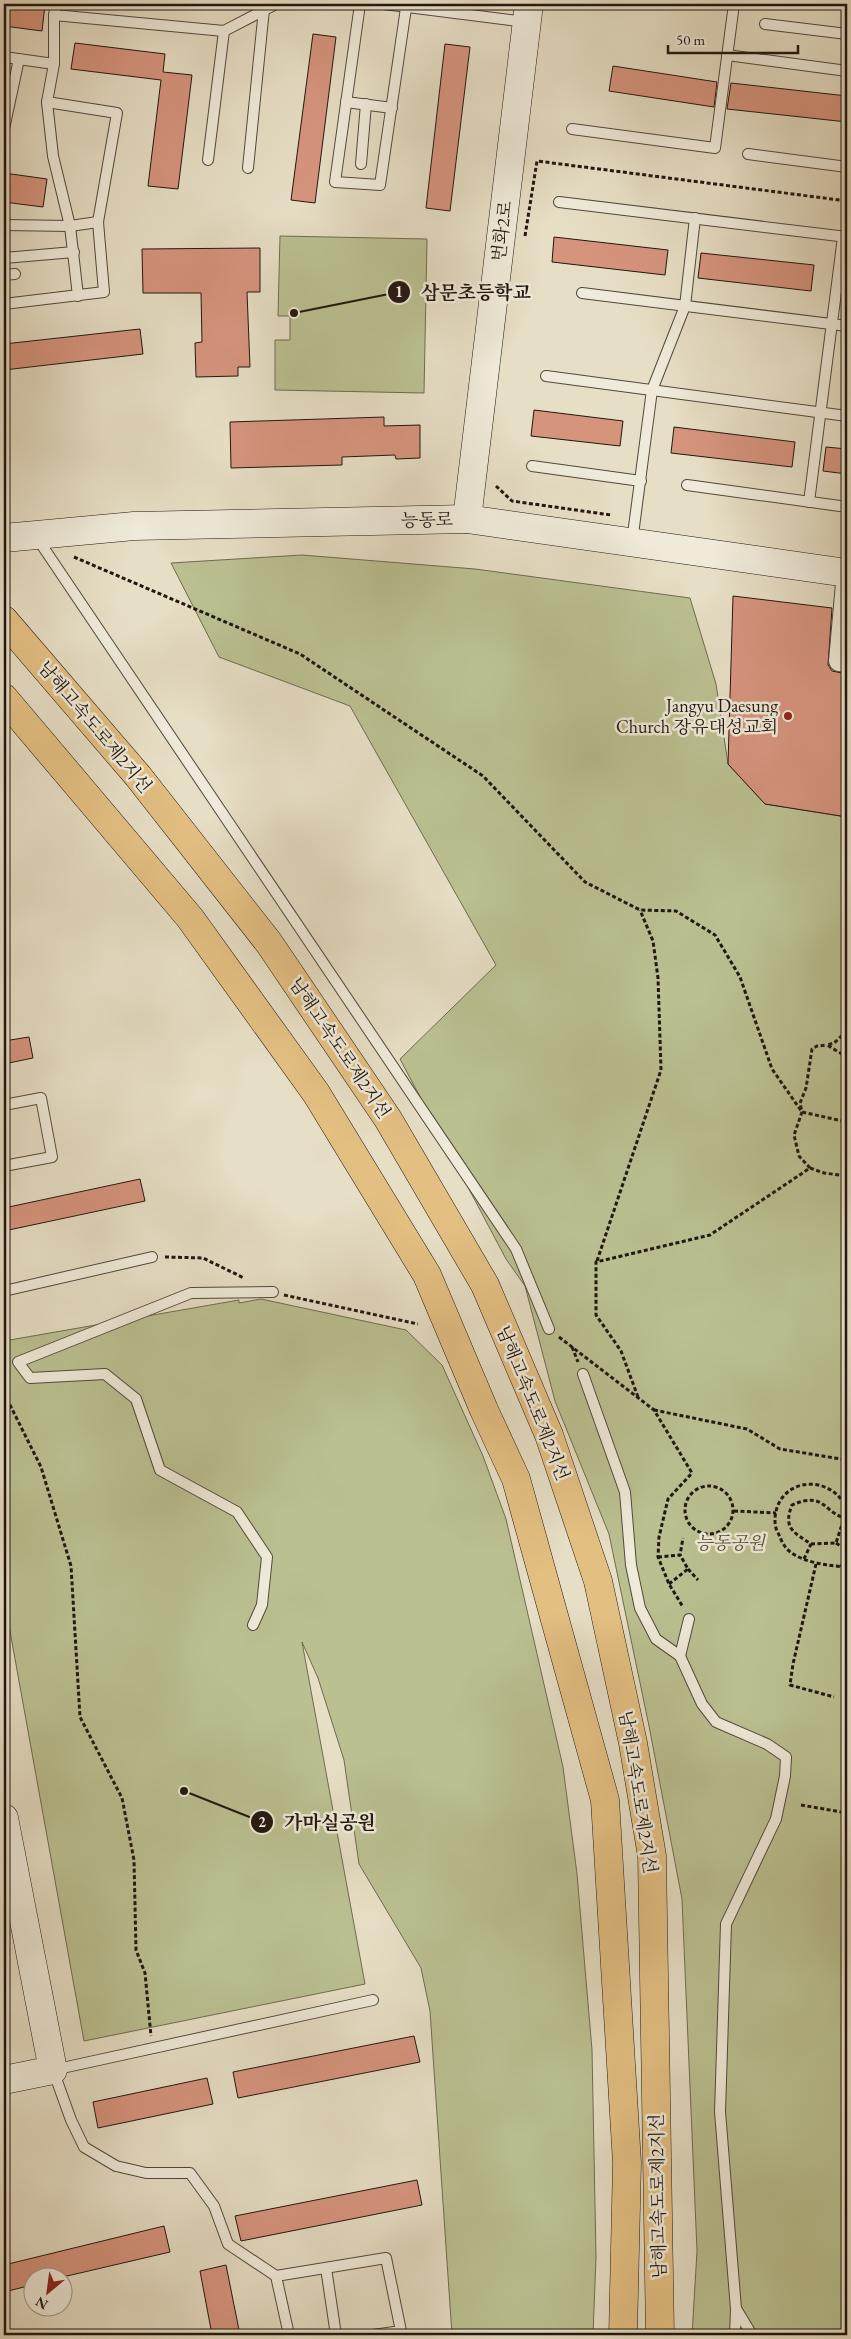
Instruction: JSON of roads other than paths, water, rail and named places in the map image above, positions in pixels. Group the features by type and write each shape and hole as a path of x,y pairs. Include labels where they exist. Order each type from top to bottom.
{"highway":[{"name":"남해고속도로제2지선","path":"4,620 138,776 269,943 388,1119 485,1285 549,1434 598,1581 633,1743 652,1856 660,2335"},
{"name":"남해고속도로제2지선","path":"4,698 190,918 316,1093 427,1275 484,1410 516,1479 605,1800 628,2163 623,2335"}],"street":[{"name":"번화2로","path":"467,519 528,13"},
{"name":"능동로","path":"4,538 134,526 467,519 634,531 847,573"},
{"path":"847,573 839,661 847,662"},
{"path":"4,1818 53,2070 4,2080"}],"lane":[{"path":"56,4 54,15 54,64 47,102 53,156 70,226 78,296"},
{"path":"54,15 224,32 276,4"},
{"path":"360,4 335,182 380,185 406,8"},
{"path":"386,4 406,8 424,6 528,13"},
{"path":"572,129 715,148 734,4"},
{"path":"248,168 264,9"},
{"path":"765,24 847,34"},
{"path":"208,160 224,32"},
{"path":"727,55 847,71"},
{"path":"4,57 54,64"},
{"path":"4,129 7,97 19,59"},
{"path":"4,304 104,292 98,222 118,113 47,102"},
{"path":"346,102 392,108"},
{"path":"361,164 366,104"},
{"path":"748,154 847,166"},
{"path":"559,202 845,237 831,324 809,502"},
{"path":"634,531 652,390 685,306 695,218"},
{"path":"4,225 70,226 98,222"},
{"path":"4,258 74,252"},
{"path":"4,275 16,274"},
{"path":"582,293 847,326"},
{"path":"546,376 847,416"},
{"path":"532,466 641,481"},
{"path":"687,485 847,507"},
{"path":"36,535 516,1249 549,1329"},
{"path":"4,1105 40,1098 52,1157 4,1166"},
{"path":"4,1291 152,1257"},
{"path":"253,1625 262,1605 267,1557 237,1512 160,1470 136,1399 105,1374 30,1378 18,1362 192,1293 273,1292"},
{"path":"583,1374 625,1492 631,1565 640,1608 656,1639 680,1656 702,1704 716,1722 767,1744 786,1756 776,1819 726,1924 720,2112 736,2309 735,2335"},
{"path":"680,1656 689,1619"},
{"path":"373,2000 53,2070 71,2120 84,2147 116,2166 146,2173 190,2173 214,2206 228,2244 276,2276 386,2258 401,2331 374,2335"},
{"path":"326,2268 336,2335"},
{"path":"276,2276 289,2335"},
{"path":"736,2309 752,2335"}],"place":[{"name":"삼문초등학교","path":"294,313"},
{"name":"Jangyu Daesung Church 장유대성교회","path":"788,716"},
{"name":"가마실공원","path":"184,1791"}],"park label":[{"name":"능동공원","path":"730,1543"}]}
